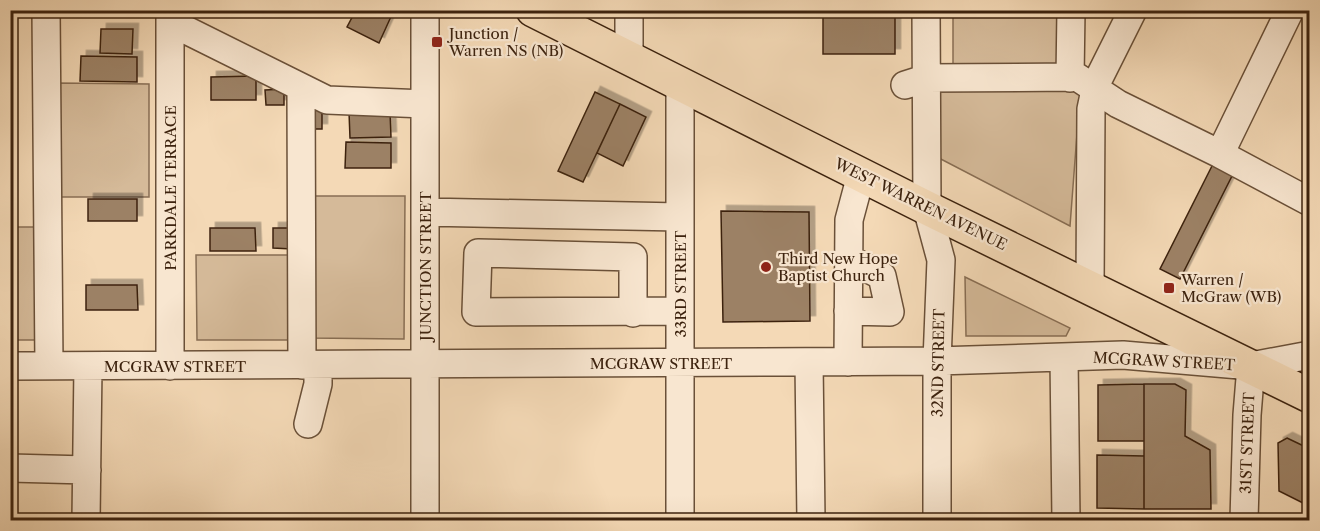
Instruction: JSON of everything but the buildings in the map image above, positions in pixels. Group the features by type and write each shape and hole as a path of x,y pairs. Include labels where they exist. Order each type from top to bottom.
{"main road":[{"name":"WEST WARREN AVENUE","path":"533,10 927,208 1310,396"}],"street":[{"path":"46,10 49,366"},
{"name":"JUNCTION STREET","path":"425,10 425,520"},
{"path":"629,10 629,58"},
{"name":"32ND STREET","path":"926,10 916,82 927,208 941,260 937,361 937,520"},
{"path":"1071,10 1071,78"},
{"path":"1090,288 1092,109 1095,90 1133,10"},
{"path":"1220,154 1290,10"},
{"path":"170,16 327,100 425,104"},
{"name":"PARKDALE TERRACE","path":"170,16 170,366"},
{"path":"916,82 1077,77 1118,104 1220,154 1310,202"},
{"name":"33RD STREET","path":"680,84 680,520"},
{"path":"301,88 310,365 318,384 308,424"},
{"path":"848,362 849,220 861,175"},
{"path":"425,212 680,217"},
{"path":"633,313 633,257 478,253 476,312 633,313 679,311"},
{"path":"848,311 890,312 882,276 849,259"},
{"name":"MCGRAW STREET","path":"10,366 848,362 1123,356 1251,366 1310,355"},
{"path":"1064,357 1066,520"},
{"path":"809,362 811,520"},
{"path":"86,520 88,366"},
{"name":"31ST STREET","path":"1244,520 1251,366"},
{"path":"10,468 87,470"}],"shaded area":[{"path":"953,11 1065,11 1065,73 953,72"},
{"path":"1066,82 1080,94 1070,226 935,156 937,85"},
{"path":"56,83 149,84 149,197 55,197"},
{"path":"310,196 405,196 404,339 309,338"},
{"path":"11,227 40,227 40,340 11,340"},
{"path":"196,255 294,255 294,340 197,340"},
{"path":"965,277 1070,328 1066,336 966,336"}],"place":[{"name":"Junction / Warren NS (NB)","path":"437,42"},
{"name":"Third New Hope Baptist Church","path":"766,267"},
{"name":"Warren / McGraw (WB)","path":"1169,288"}]}
